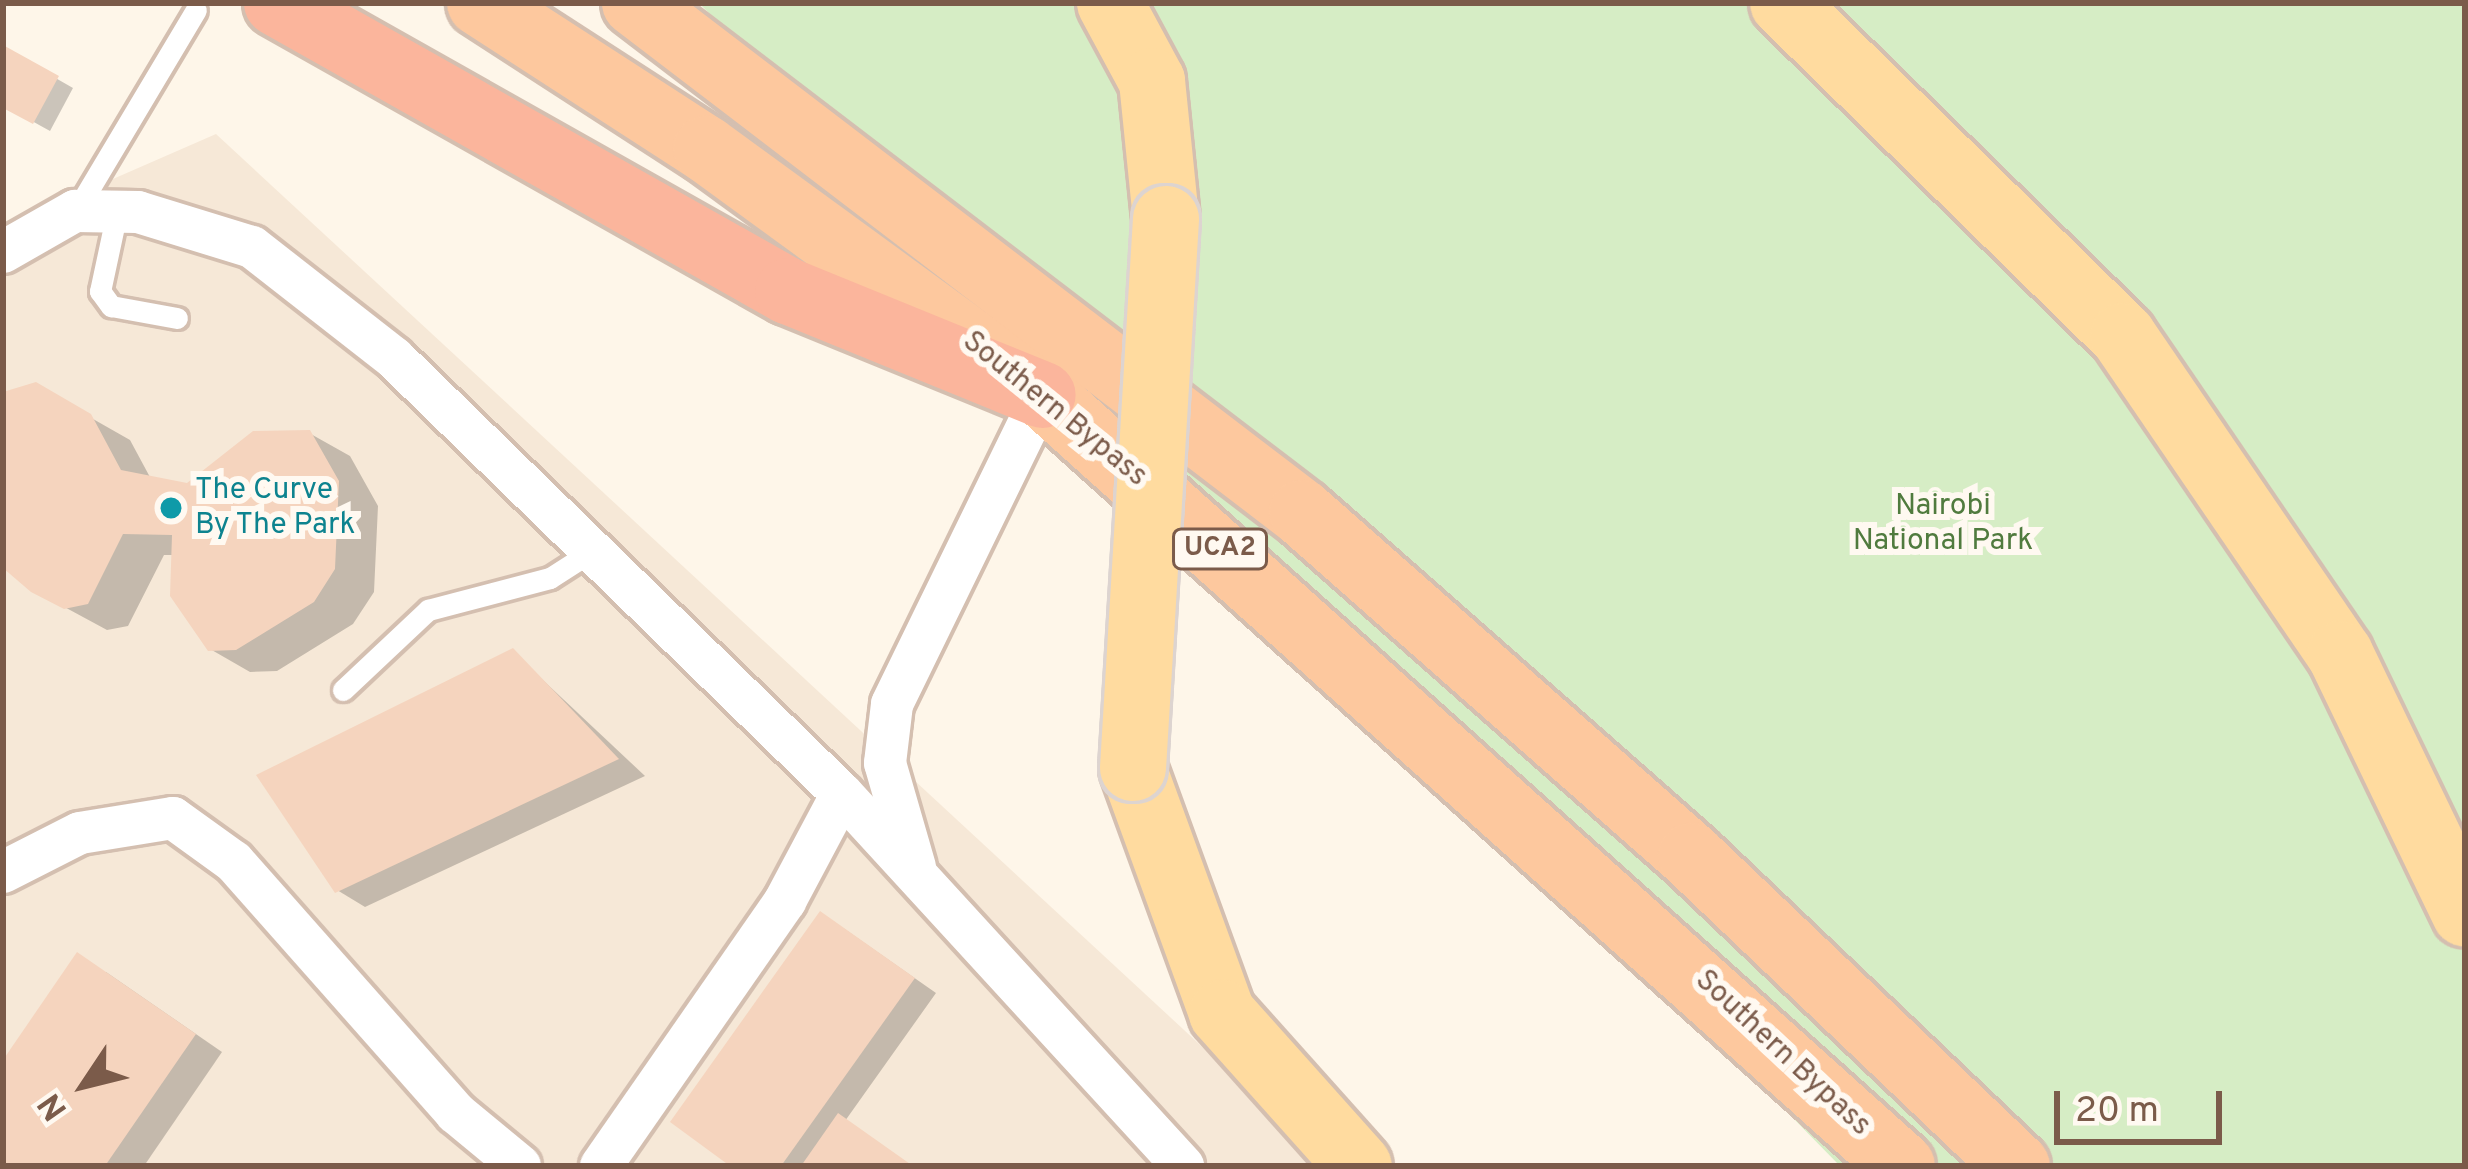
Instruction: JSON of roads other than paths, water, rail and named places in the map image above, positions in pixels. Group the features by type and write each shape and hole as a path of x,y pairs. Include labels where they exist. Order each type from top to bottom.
{"highway":[{"path":"277,3 788,291 1043,394"},
{"name":"Southern Bypass","path":"480,3 706,149 1043,394 1902,1166"},
{"name":"UCA2","path":"635,3 1302,513 1691,856 2017,1166"}],"main road":[{"path":"1110,3 1152,81 1166,218 1133,768 1222,1013 1359,1166"},
{"path":"1783,3 2123,336 2340,654 2465,914"}],"street":[{"path":"3,252 96,212 252,247 394,358 842,794 1183,1166"},
{"path":"919,879 885,763 886,727 1043,394"},
{"path":"601,1166 784,901 842,794"},
{"path":"3,872 80,833 173,818 234,862 456,1113 520,1166"}],"lane":[{"path":"177,318 111,306 100,291 96,212 196,10"},
{"path":"343,690 428,610 550,578 592,551"}],"place":[{"name":"The Curve By The Park","path":"171,508"}],"park label":[{"name":"Nairobi National Park","path":"1943,524"}]}
